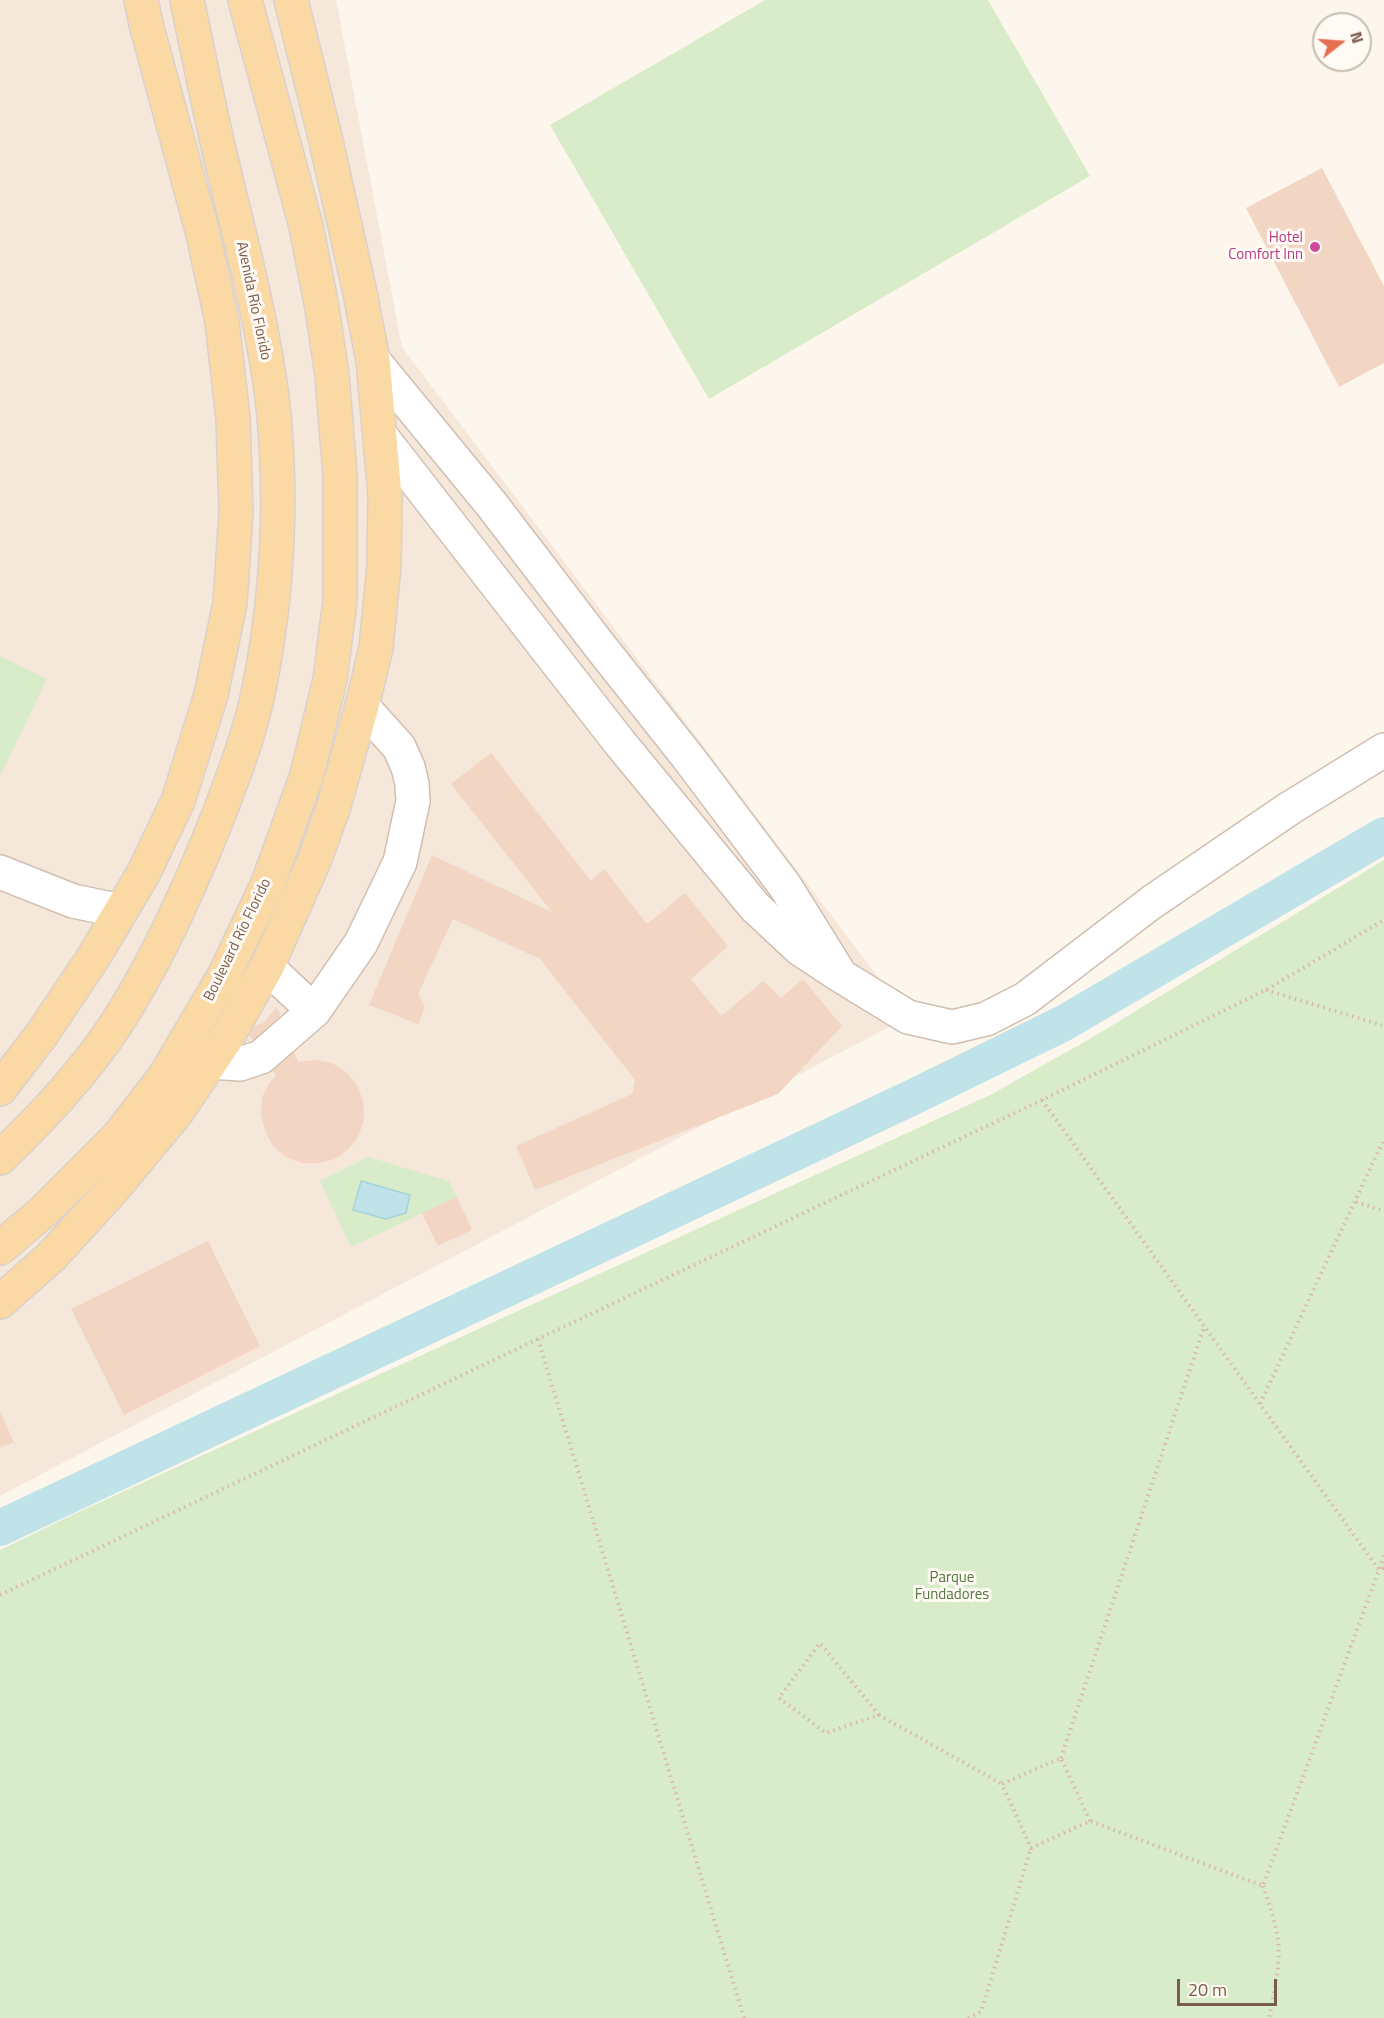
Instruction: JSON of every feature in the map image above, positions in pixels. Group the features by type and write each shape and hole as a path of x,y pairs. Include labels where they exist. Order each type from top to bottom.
{"main road":[{"name":"Avenida Río Florido","path":"0,1158 40,1121 87,1063 127,1008 172,926 233,776 259,692 273,607 278,532 272,399 261,327 187,0"},
{"name":"Boulevard Río Florido","path":"0,1248 44,1211 117,1138 165,1076 224,976 268,882 306,778 330,680 340,600 340,475 332,375 306,226 245,0"},
{"path":"0,1302 51,1257 114,1188 177,1112 228,1036 267,967 314,861 334,806 376,648 384,566 386,496 373,360 359,288 291,0"},
{"path":"0,1089 42,1034 93,958 143,874 178,801 211,695 230,603 236,512 233,418 222,322 148,8"}],"lane":[{"path":"373,360 492,505 730,812 784,886 841,976"},
{"path":"381,436 592,708 754,907 800,949 908,1017 952,1027 986,1019 1025,999 1152,902 1290,808 1384,750"},
{"path":"492,578 527,551"},
{"path":"592,708 626,680"},
{"path":"211,1062 240,1064 261,1057 314,1011 361,943 400,862 413,801 412,784 399,747 362,706"},
{"path":"698,838 730,812"},
{"path":"0,872 73,901 121,911"},
{"path":"267,967 314,1011"}],"path":[{"path":"0,1595 1042,1100 1266,990 1384,922"},
{"path":"1266,990 1384,1026"},
{"path":"1042,1100 1381,1569"},
{"path":"1260,1404 1384,1139"},
{"path":"1356,1202 1384,1211"},
{"path":"1205,1326 1061,1758 1090,1821 1263,1886"},
{"path":"538,1339 744,2018"},
{"path":"1269,2018 1278,1962 1278,1941 1274,1919 1263,1886 1384,1556"},
{"path":"879,1715 826,1734 779,1698 820,1643 879,1715 1002,1784 1031,1848 981,2012 968,2018"},
{"path":"1002,1784 1061,1758"},
{"path":"1031,1848 1090,1821"}],"shaded area":[{"path":"0,0 336,0 402,347 908,1017 0,1496"}],"green space":[{"path":"765,0 988,0 1090,176 709,399 550,125"},
{"path":"0,656 47,679 0,776"},
{"name":"Parque Fundadores","path":"1384,860 1384,2018 0,2018 0,1550 990,1095 1088,1040"},
{"path":"368,1157 449,1181 457,1197 351,1247 320,1181"}],"water":[{"path":"361,1181 410,1195 406,1213 386,1219 353,1210"}],"building":[{"name":"Hotel Comfort Inn","path":"1322,168 1384,286 1384,363 1339,387 1246,208"},
{"path":"491,753 591,881 604,869 647,924 685,893 728,946 691,979 721,1016 763,981 781,998 803,979 842,1026 778,1094 535,1190 516,1146 632,1094 635,1080 540,959 453,919 418,994 425,1007 418,1024 369,1005 432,855 552,912 451,784"},
{"path":"277,1007 298,1062 315,1060 332,1063 347,1073 358,1086 363,1102 364,1119 359,1135 349,1149 335,1159 319,1163 302,1163 286,1157 273,1146 265,1131 261,1114 262,1097 276,1076 245,1029 263,1023"},
{"path":"457,1197 472,1230 438,1246 422,1213"},
{"path":"208,1241 260,1346 124,1415 71,1309"},
{"path":"0,1412 14,1442 0,1448"}],"waterway":[{"path":"0,1528 911,1098 1064,1023 1384,835"}],"place":[{"name":"Hotel Comfort Inn","path":"1315,247"}]}
